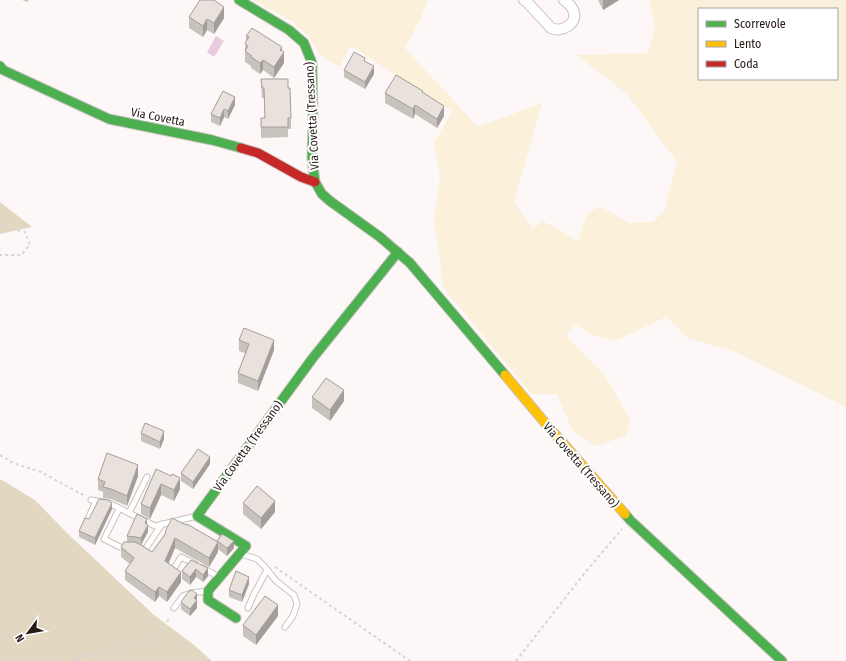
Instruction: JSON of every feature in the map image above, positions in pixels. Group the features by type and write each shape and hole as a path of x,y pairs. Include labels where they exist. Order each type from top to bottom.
{"street":[{"name":"Via Covetta (Tressano)","path":"239,0 289,30 304,43 312,63 312,158 316,182 322,194 380,237 410,263 546,424 630,520 782,661"},
{"path":"524,0 551,28 559,31 565,29 574,20 575,15 572,7 564,0"},
{"name":"Via Covetta","path":"0,66 3,70 109,119 212,140 258,153 301,177 316,182"},
{"name":"Via Covetta (Tressano)","path":"198,516 312,359 398,252"},
{"path":"198,516 246,546 208,591 208,600 236,618"}],"lane":[{"path":"129,513 147,476"},
{"path":"87,521 94,500 109,503 155,526 198,516"},
{"path":"119,509 104,539 120,547 136,548 144,551 162,524"},
{"path":"240,554 257,559 276,581 294,595 297,604 293,616 285,627"},
{"path":"173,570 180,557 220,577"},
{"path":"248,608 267,570"},
{"path":"174,608 183,596 191,593 208,591"}],"path":[{"path":"0,226 25,232 30,245 21,255 0,255"},
{"path":"0,455 13,463 41,472 94,500"},
{"path":"516,661 582,575 630,520"},
{"path":"271,564 410,661"},
{"path":"80,661 75,659 152,640 170,618"}],"shaded area":[{"path":"253,0 428,0 421,18 405,48 478,127 542,103 514,202 533,229 543,221 578,241 587,213 600,206 629,223 652,222 664,212 677,162 627,94 576,55 647,53 655,29 649,0 846,0 846,407 735,352 688,338 666,317 615,341 587,333 576,324 566,335 603,373 630,419 626,436 596,446 572,430 557,394 531,394 443,287 434,218 440,176 434,143 452,111 351,46 340,67 320,55 309,37 291,21"},
{"path":"216,36 224,41 214,57 207,52"},
{"path":"0,202 32,227 0,234"},
{"path":"0,479 35,500 68,534 154,615 194,645 212,661 0,661"}],"building":[{"path":"200,0 214,0 224,7 214,23 207,19 203,26 189,17"},
{"path":"252,28 282,47 280,50 284,52 274,67 263,60 260,63 245,51 248,46 245,43 249,37 246,36"},
{"path":"354,52 365,58 364,61 374,66 365,82 344,70"},
{"path":"396,75 423,91 422,92 444,106 437,119 415,105 413,109 385,93"},
{"path":"261,79 288,79 288,88 290,88 291,118 288,118 288,127 261,127 261,118 265,118 264,88 262,88"},
{"path":"223,91 235,97 228,111 224,109 220,118 211,114"},
{"path":"244,328 274,340 258,381 238,373 249,344 239,340"},
{"path":"326,378 344,390 330,410 312,397"},
{"path":"145,423 164,431 160,442 141,433"},
{"path":"198,449 210,457 193,482 181,473"},
{"path":"107,453 138,465 127,496 103,487 105,482 98,479"},
{"path":"156,469 171,476 172,474 180,478 174,490 161,484 150,508 141,504"},
{"path":"257,486 275,501 261,518 243,503"},
{"path":"99,499 108,500 112,503 95,538 79,531 85,518 89,519"},
{"path":"137,514 147,519 145,523 148,525 141,538 127,536"},
{"path":"172,518 186,525 187,524 218,542 209,558 175,538 165,561 181,572 167,592 159,587 155,592 125,571 134,558 121,547 124,542 135,542 152,552 166,533 165,532"},
{"path":"222,534 234,541 227,548 217,541"},
{"path":"191,560 208,568 203,575 196,569 190,577 182,571"},
{"path":"236,571 249,577 242,595 229,590"},
{"path":"192,590 197,594 194,598 197,600 190,609 181,602 189,591"},
{"path":"265,596 278,605 256,635 243,625"}],"traffic: fast":[{"path":"239,0 289,30 304,43 312,63 312,158 315,182 322,194 380,237 410,263 505,375"},
{"path":"0,66 3,70 109,119 212,140 241,148"},
{"path":"236,618 208,600 208,591 246,546 197,516 312,359 398,252"},
{"path":"625,514 782,661"}],"traffic: slow":[{"path":"505,375 625,514"}],"traffic: jam":[{"path":"241,148 258,153 301,177 315,182"}]}
